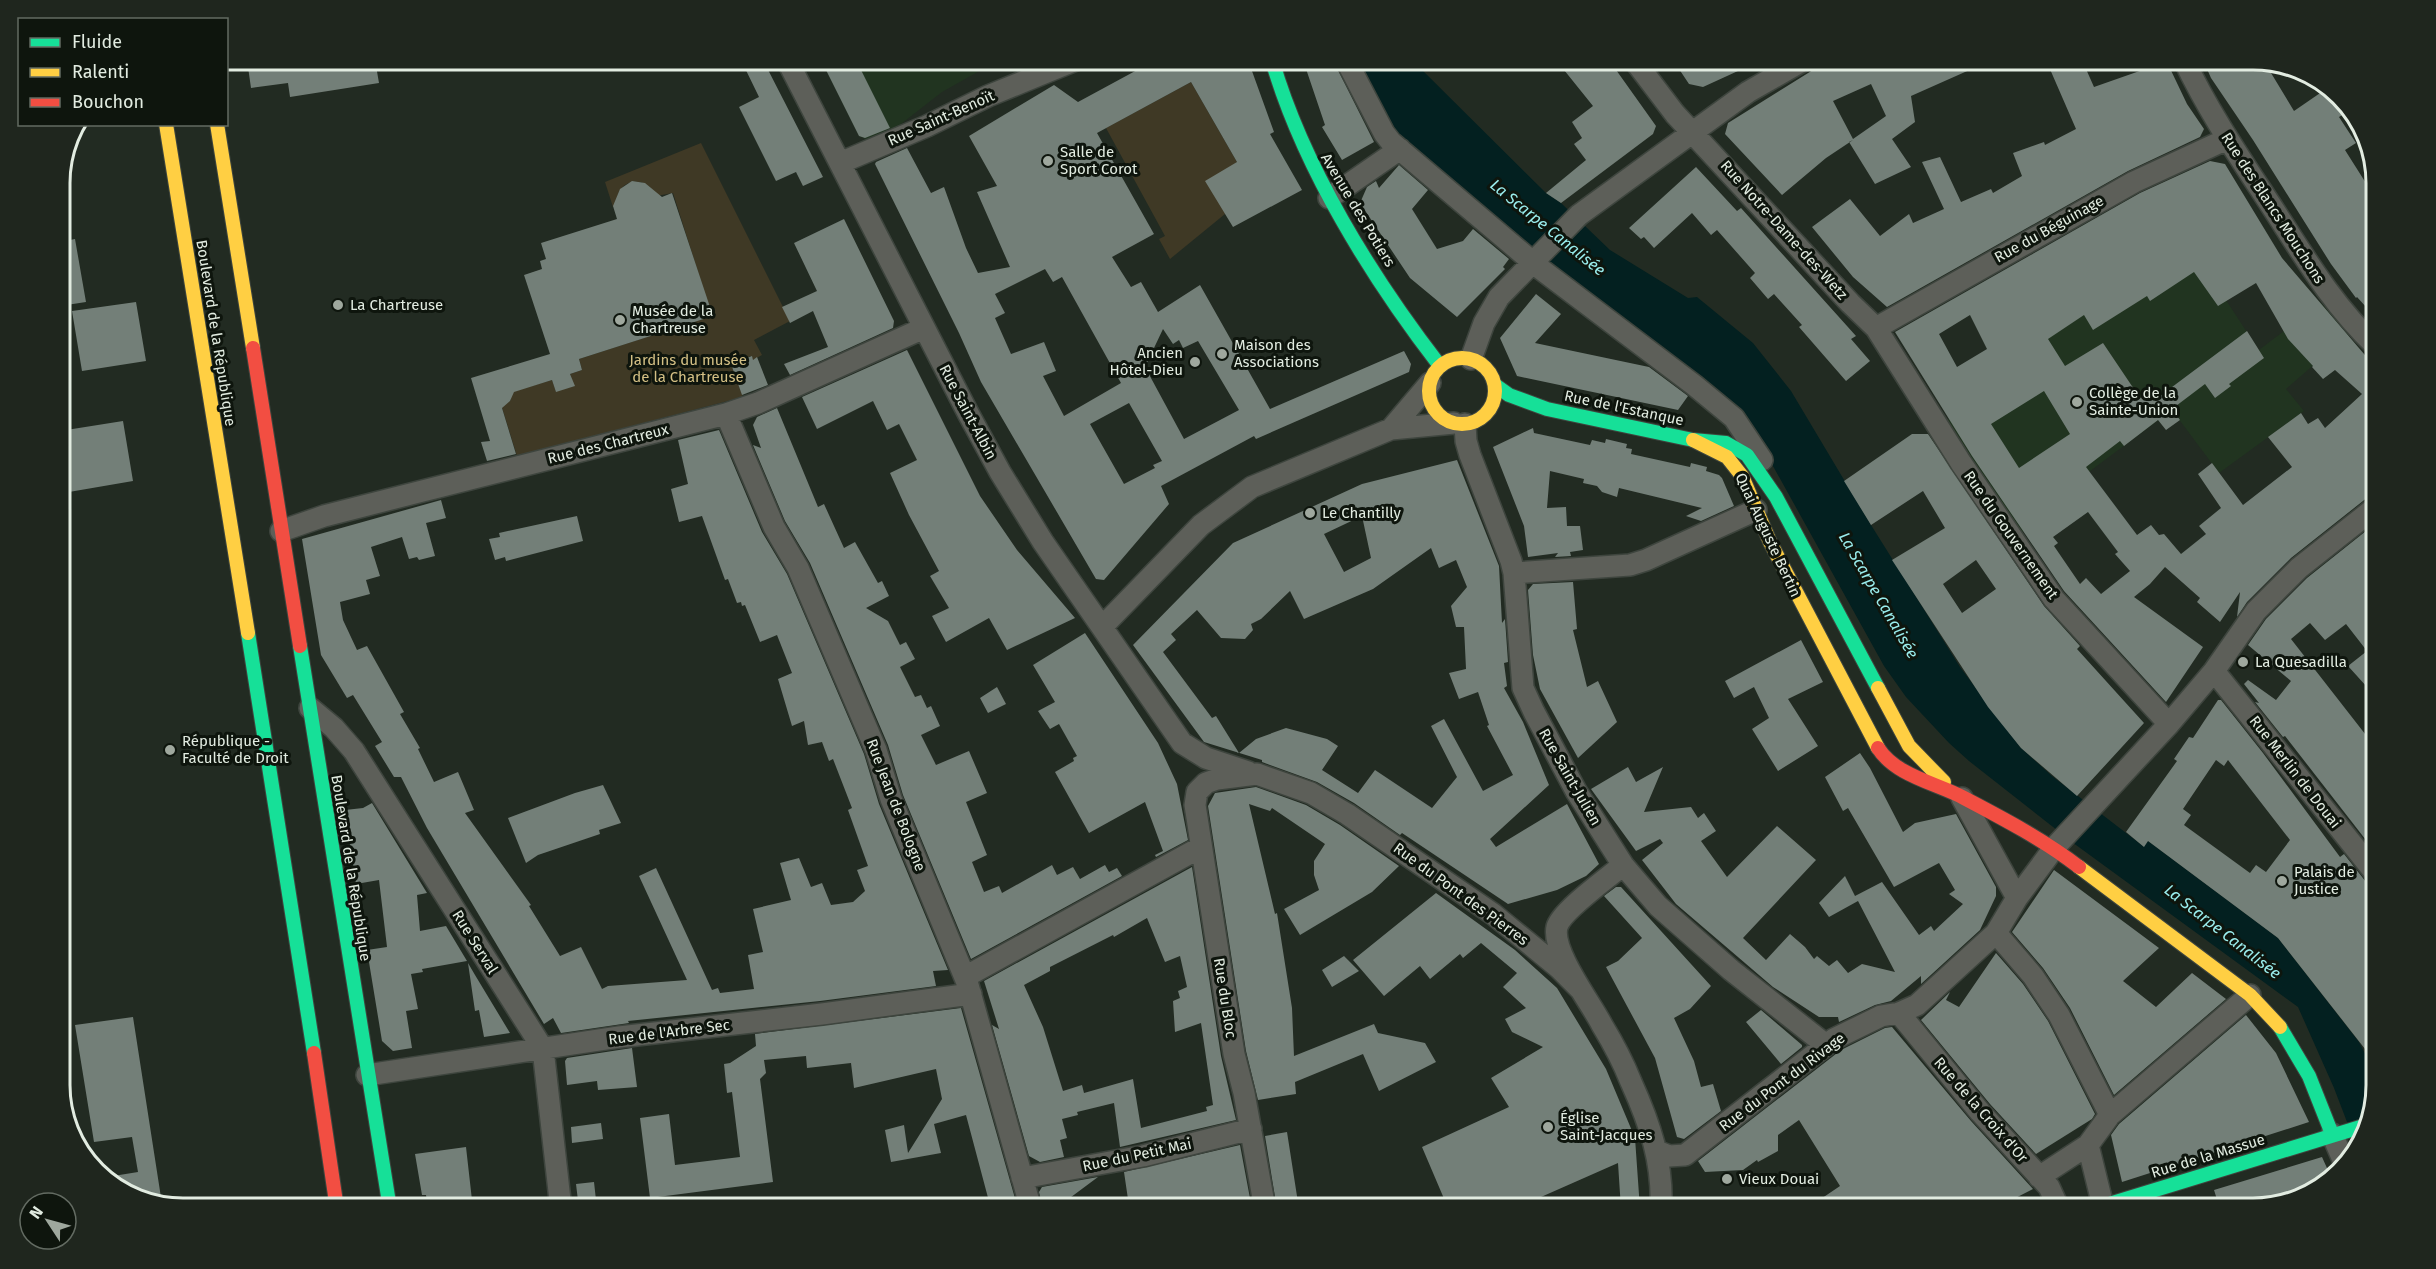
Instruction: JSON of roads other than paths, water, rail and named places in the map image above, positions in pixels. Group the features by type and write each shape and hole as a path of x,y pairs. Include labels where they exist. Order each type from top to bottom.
{"street":[{"name":"Avenue des Potiers","path":"1275,70 1296,134 1329,198 1417,337 1435,375"},
{"path":"1352,70 1384,133 1400,149 1532,261 1734,418 1765,464 1761,474"},
{"name":"Rue Notre-Dame-des-Wetz","path":"1642,70 1662,98 1850,303 1876,328"},
{"path":"1471,359 1490,310 1505,290 1579,215 1748,92 1786,70"},
{"name":"Rue des Blancs Mouchons","path":"2189,70 2227,139 2326,289 2365,334"},
{"name":"Rue Saint-Albin","path":"793,71 1000,472 1044,542 1182,743"},
{"name":"Rue Saint-Benoït","path":"840,163 1050,71"},
{"name":"Boulevard de la République","path":"166,126 295,923 335,1198"},
{"name":"Boulevard de la République","path":"217,126 276,533 310,708 388,1198"},
{"name":"Rue du Béguinage","path":"1876,328 2127,186 2227,139"},
{"path":"1329,198 1400,149"},
{"name":"Rue des Chartreux","path":"276,533 335,513 758,404 924,327"},
{"name":"Rue du Gouvernement","path":"1876,328 1961,463 2048,591 2169,724"},
{"path":"1102,627 1201,525 1242,492 1264,480 1391,429 1467,422 1492,406 1495,385 1487,369 1471,359 1457,358 1435,375 1391,429"},
{"path":"1435,375 1430,399 1434,408 1445,420 1467,422"},
{"name":"Rue de l'Estanque","path":"1495,385 1509,395 1548,409 1693,440"},
{"name":"Rue de l'Estanque","path":"1467,422 1507,412 1548,409"},
{"name":"Rue Jean de Bologne","path":"726,414 774,528 798,568 876,750 891,799 968,986 1028,1198"},
{"name":"Rue Saint-Julien","path":"1467,422 1470,455 1508,549 1514,573 1521,676 1528,701 1576,791 1623,865 1647,895 1687,933 1826,1045"},
{"name":"Quai Auguste Bertin","path":"1693,440 1726,443 1739,449 1747,455 1761,474 1776,497 1909,746 1932,772 1962,797 2017,898"},
{"name":"Quai Auguste Bertin","path":"1693,440 1732,462 1742,476 1777,557 1875,745 1894,765 2057,845 2250,996 2277,1023 2294,1045 2341,1132"},
{"path":"1514,573 1619,566 1646,561 1756,510"},
{"name":"Rue du Pont du Rivage","path":"1657,1151 1670,1156 1685,1155 1826,1045 1881,1016 1899,1013 1917,1005 1996,933 2017,898 2057,845 2169,724 2214,671 2240,632 2268,597 2299,568 2365,515"},
{"path":"234,546 252,541"},
{"name":"Rue Merlin de Douai","path":"2214,671 2366,861"},
{"name":"Rue Serval","path":"310,708 334,728 354,751 543,1049 560,1198"},
{"name":"Rue du Pont des Pierres","path":"1182,743 1206,758 1296,786 1347,814 1493,914 1580,989"},
{"name":"Rue du Pont des Pierres","path":"1201,787 1218,779 1257,774"},
{"name":"Rue du Bloc","path":"1201,787 1195,799 1201,847 1234,1054 1251,1129 1263,1198"},
{"path":"968,986 1201,847"},
{"path":"1623,865 1567,911 1557,926 1558,943 1580,989 1604,1026 1626,1071 1657,1151 1660,1198"},
{"path":"1996,933 2033,976 2060,1015 2110,1115"},
{"name":"Rue de l'Arbre Sec","path":"367,1075 619,1037 822,1014 968,986"},
{"path":"2040,1177 2088,1145 2110,1115 2250,996"},
{"name":"Rue de la Croix d'Or","path":"1899,1013 1980,1113 2049,1187 2054,1198"},
{"name":"Rue de la Massue","path":"2127,1198 2358,1128"},
{"name":"Rue du Petit Mai","path":"1022,1178 1143,1156 1251,1129"},
{"path":"2341,1132 2343,1152"},
{"path":"2088,1145 2097,1198"}],"water":[{"name":"La Scarpe Canalisée","path":"1357,70 1422,70 1546,193 1561,203 1610,250 1688,298 1697,297 1753,343 1791,391 1960,667 2020,747 2052,776 2143,846 2148,841 2278,938 2359,1042 2366,1056 2366,1086 2362,1115 2353,1138 2298,1007 2076,845 1969,761 1906,697 1884,666 1758,439 1546,268 1390,133"}],"place":[{"name":"Salle de Sport Corot","path":"1048,161"},
{"name":"La Chartreuse","path":"338,305"},
{"name":"Musée de la Chartreuse","path":"620,320"},
{"name":"Maison des Associations","path":"1222,354"},
{"name":"Ancien Hôtel-Dieu","path":"1195,362"},
{"name":"Collège de la Sainte-Union","path":"2077,402"},
{"name":"Le Chantilly","path":"1310,513"},
{"name":"La Quesadilla","path":"2243,662"},
{"name":"République - Faculté de Droit","path":"170,750"},
{"name":"Palais de Justice","path":"2282,881"},
{"name":"Église Saint-Jacques","path":"1548,1127"},
{"name":"Vieux Douai","path":"1727,1179"}],"park label":[{"name":"Jardins du musée de la Chartreuse","path":"688,368"}]}
